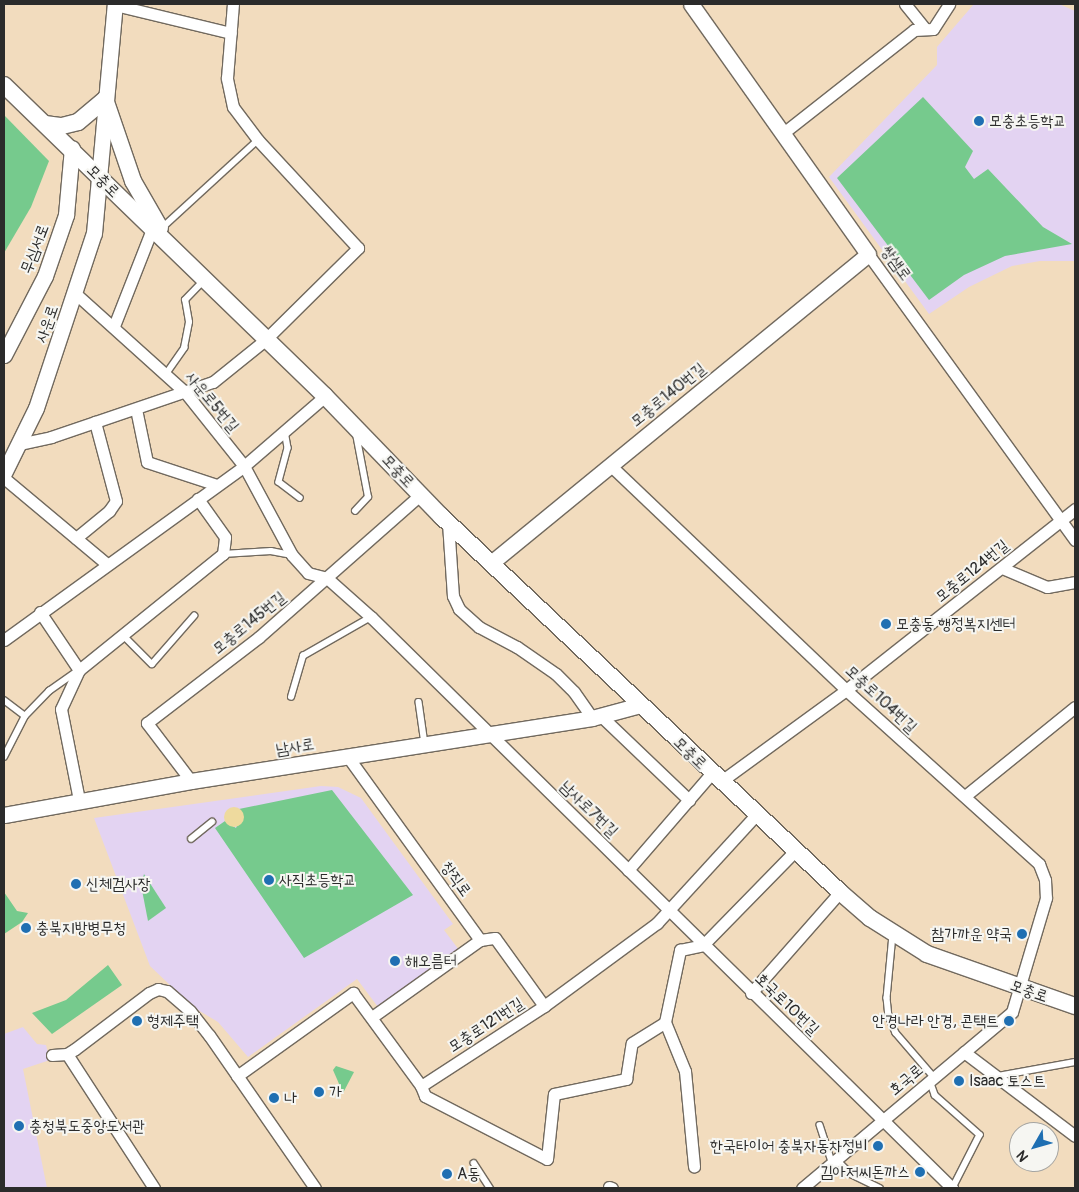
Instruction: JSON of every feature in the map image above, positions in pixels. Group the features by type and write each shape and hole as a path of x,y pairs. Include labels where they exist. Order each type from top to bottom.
{"main road":[{"name":"모충로","path":"4,85 69,146 100,180 156,229 204,280 354,425 448,523 716,778 840,892 893,934 928,954 1075,1006"},
{"path":"45,124 62,126 78,122 105,99 133,181 156,229"}],"street":[{"path":"100,180 105,99 115,4 230,34"},
{"path":"19,444 96,422 213,382 265,340 358,248 258,140 233,107 227,78 233,4"},
{"name":"쌍샘로","path":"691,4 782,134 1075,540"},
{"path":"905,4 925,29"},
{"path":"782,134 914,30 934,28 948,5"},
{"name":"무심서로","path":"4,354 46,276 66,215 69,146"},
{"name":"사운로","path":"4,473 36,408 76,294 94,233 100,180"},
{"path":"114,326 156,229"},
{"name":"모충로140번길","path":"491,563 868,254"},
{"name":"사운로5번길","path":"76,294 114,326 185,392 244,466 292,555 308,573 328,578"},
{"path":"4,640 40,612 244,466 325,396"},
{"path":"136,409 147,462 217,485"},
{"path":"76,538 109,511 116,501 96,422"},
{"name":"모충로104번길","path":"610,466 846,690 1039,864 1045,880 1046,898 1021,988"},
{"path":"4,478 108,564"},
{"name":"모충로145번길","path":"191,781 148,723 259,637 328,578 420,494"},
{"path":"79,800 61,710 79,670 223,554 225,537 198,499"},
{"name":"모충로124번길","path":"628,870 689,800 716,778 846,690 1075,510"},
{"path":"448,523 453,596 459,609 479,627 517,647 556,674 596,717 689,800"},
{"path":"1002,568 1047,587 1075,582"},
{"name":"남사로7번길","path":"328,578 371,617 487,733 669,909"},
{"path":"40,612 79,670"},
{"name":"남사로","path":"4,815 191,781 596,717 640,705"},
{"path":"965,796 1075,706"},
{"name":"창직로","path":"348,757 480,940"},
{"name":"모충로121번길","path":"422,1086 544,1006 657,922 756,815"},
{"path":"694,1167 685,1071 665,1022 680,950 703,945 795,851"},
{"path":"751,992 840,892"},
{"name":"호국로10번길","path":"669,909 703,945 952,1188"},
{"path":"372,1017 480,940 495,938 544,1006"},
{"name":"호국로","path":"802,1188 1012,1012 1021,988"},
{"path":"52,1054 67,1054 149,993 158,989 167,991 190,1011 315,1188"},
{"path":"237,1076 353,993 422,1086 425,1096 547,1158 554,1094 626,1079 632,1043 665,1022"},
{"path":"964,1052 1075,1136"},
{"path":"67,1054 154,1188"}],"lane":[{"path":"156,229 258,140"},
{"path":"166,374 184,348 189,322 185,300 204,280"},
{"name":"모충로","path":"354,425 368,497 355,511"},
{"path":"285,431 288,448 278,482 300,498"},
{"path":"223,554 271,551 292,555"},
{"path":"123,634 152,664 194,616"},
{"path":"291,697 302,656 371,617"},
{"path":"4,758 6,749 25,716 49,690 79,670"},
{"path":"4,700 25,716"},
{"path":"419,702 425,744"},
{"path":"191,839 212,822"},
{"path":"893,934 887,998 889,1016 896,1033 932,1079 935,1094 980,1135 952,1188"},
{"path":"996,1076 1075,1062"},
{"path":"820,1125 834,1161 851,1174 880,1188"},
{"path":"474,1162 490,1188"}],"shaded area":[{"name":"모충초등학교","path":"974,4 1059,4 1075,11 1075,261 1040,261 1012,266 969,287 929,314 829,177 937,65 937,47"},
{"name":"사직초등학교","path":"321,786 338,787 361,798 453,924 444,930 459,950 378,1007 357,979 248,1057 218,1022 193,1007 150,966 94,818"},
{"name":"충청북도중앙도서관","path":"23,1027 37,1044 46,1045 50,1060 23,1069 47,1188 4,1188 4,1034"}],"green space":[{"path":"923,97 973,151 965,167 974,179 988,169 1043,227 1072,244 1005,256 964,275 929,300 837,178"},
{"path":"4,115 49,161 31,207 4,253"},
{"path":"332,790 413,895 304,958 215,828 225,821 236,828 242,814 239,809"},
{"path":"144,874 166,908 148,921 141,885"},
{"path":"4,892 17,911 28,913 22,922 4,934"},
{"path":"108,965 122,985 52,1034 32,1013 66,1000"},
{"path":"336,1066 354,1072 343,1093 333,1070"}],"sand":[{"path":"234,807 241,810 244,817 241,824 234,827 227,824 224,817 227,810"}],"place":[{"name":"모충초등학교","path":"979,121"},
{"name":"모충동 행정복지센터","path":"886,624"},
{"name":"사직초등학교","path":"269,880"},
{"name":"신체검사장","path":"76,884"},
{"name":"충북지방병무청","path":"26,928"},
{"name":"참가까운 약국","path":"1022,934"},
{"name":"해오름터","path":"395,961"},
{"name":"형제주택","path":"137,1021"},
{"name":"안경나라 안경, 콘택트","path":"1009,1021"},
{"name":"Isaac 토스트","path":"959,1081"},
{"name":"가","path":"319,1092"},
{"name":"나","path":"274,1098"},
{"name":"충청북도중앙도서관","path":"19,1126"},
{"name":"한국타이어 충북자동차정비","path":"878,1146"},
{"name":"김아저씨돈까스","path":"920,1172"},
{"name":"A동","path":"447,1174"}]}
